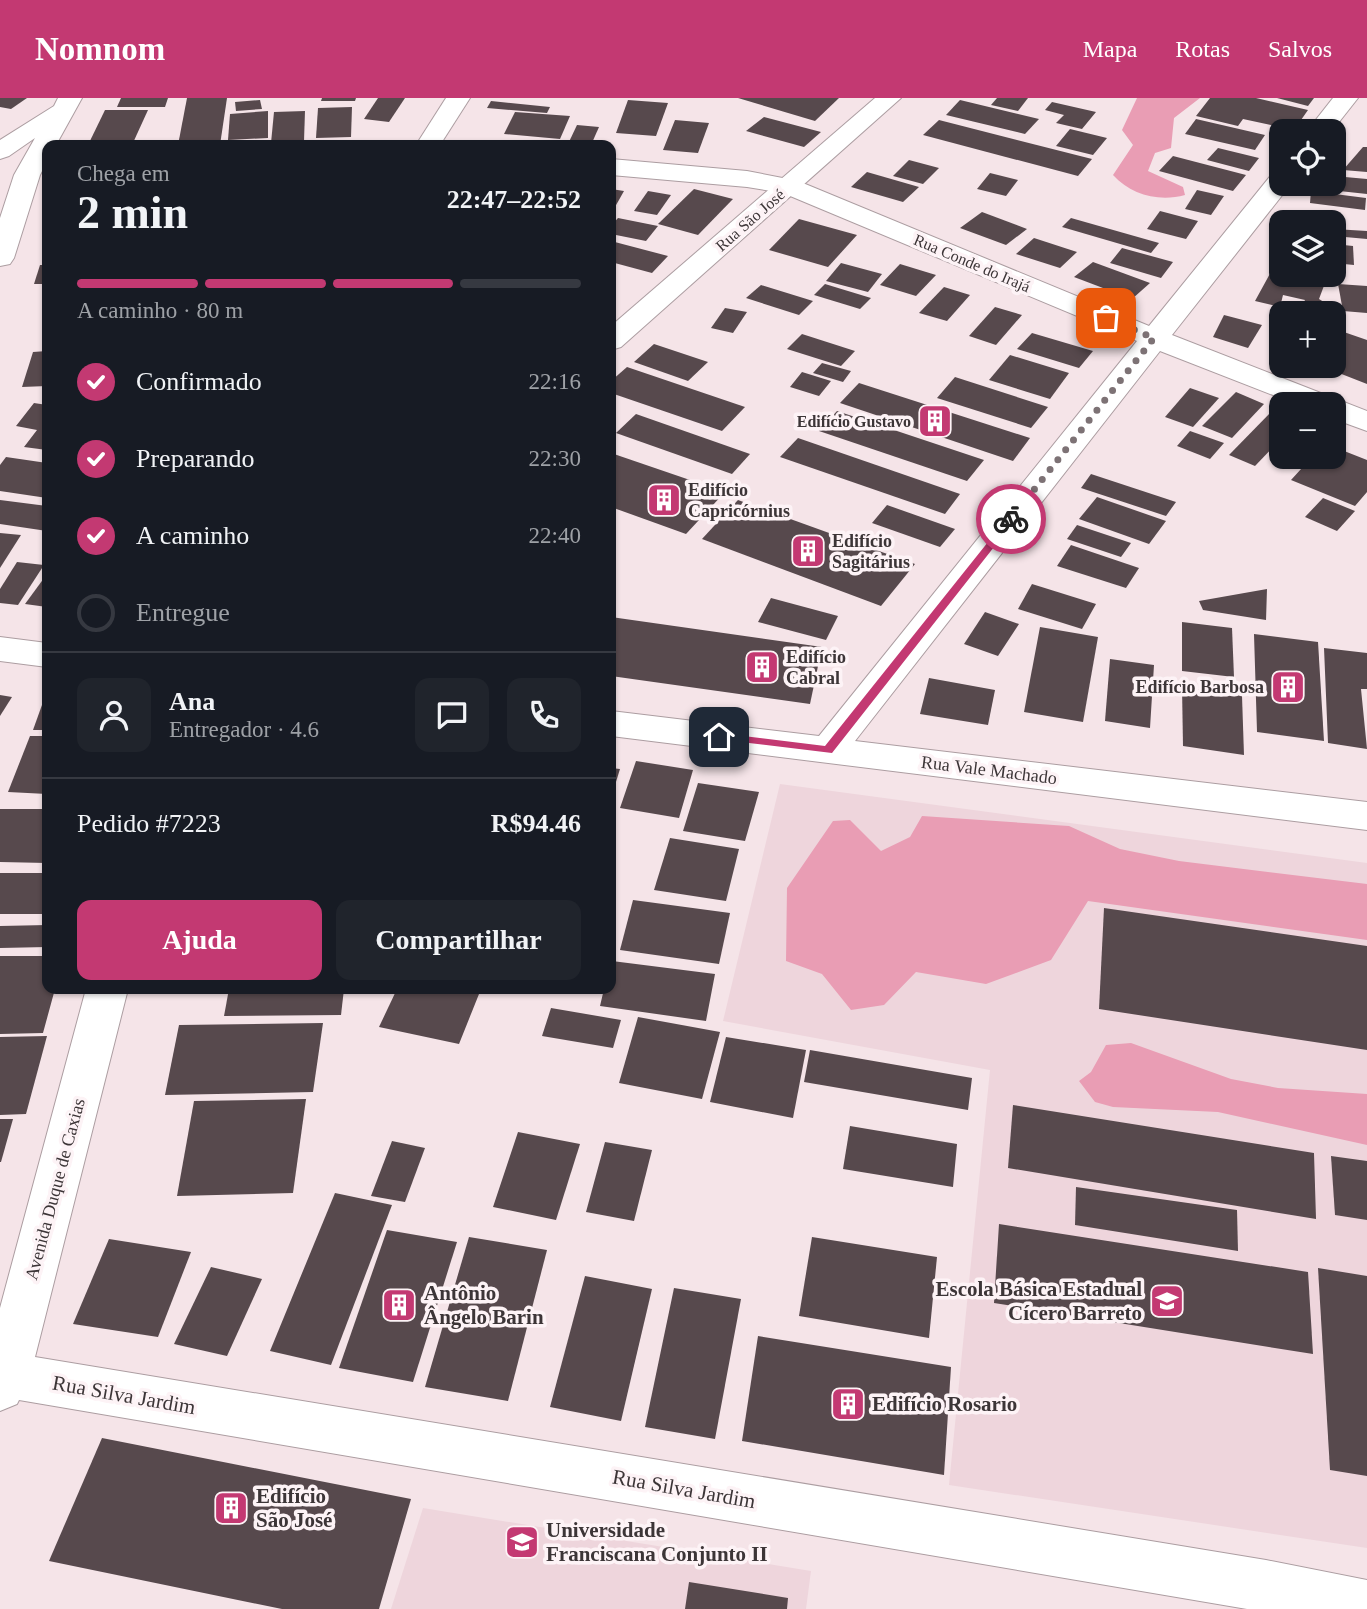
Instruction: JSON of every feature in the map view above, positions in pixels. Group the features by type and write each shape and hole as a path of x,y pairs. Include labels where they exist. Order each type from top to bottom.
{"street":[{"path":"431,140 457,98"},
{"name":"Rua São José","path":"616,337 889,98"},
{"path":"1329,119 1346,98"},
{"path":"0,151 67,103"},
{"path":"51,140 67,103"},
{"name":"Rua Conde do Irajá","path":"616,167 747,179 789,186 1154,338 1291,392"},
{"path":"0,183 37,174"},
{"path":"0,258 37,174"},
{"path":"828,750 1269,194"},
{"path":"1346,414 1367,422"},
{"path":"0,649 42,654"},
{"name":"Rua Vale Machado","path":"616,725 1367,816"},
{"name":"Avenida Duque de Caxias","path":"2,1379 106,994"},
{"name":"Rua Silva Jardim","path":"2,1379 1266,1586 1367,1606"}],"shaded area":[{"path":"1137,98 1200,98 1174,118 1171,148 1155,153 1148,171 1183,187 1185,195 1165,198 1146,195 1128,188 1113,175 1133,145 1122,130"},
{"path":"780,784 1367,863 1367,1548 949,1485 990,1070 723,1021"},
{"path":"922,816 1069,826 1120,849 1179,861 1367,884 1367,940 1088,901 1051,960 986,984 916,972 884,1005 851,1010 822,974 786,961 787,888 833,821 850,820 881,851 910,837"},
{"path":"1131,1043 1231,1079 1278,1088 1367,1094 1367,1145 1218,1112 1113,1107 1095,1102 1079,1081 1091,1072 1106,1045"},
{"name":"Universidade Franciscana Conjunto II","path":"423,1508 811,1571 806,1609 391,1609"}],"building":[{"path":"0,98 27,98 11,109 0,107"},
{"path":"121,98 168,98 165,107 117,107"},
{"path":"187,98 227,98 221,140 179,140"},
{"path":"322,98 356,98 355,101 321,101"},
{"path":"378,98 405,98 389,122 364,119"},
{"path":"738,98 839,98 815,121"},
{"path":"997,98 1028,98 1018,111 991,105"},
{"path":"1210,98 1256,98 1308,110 1302,119 1269,119 1269,125 1243,119 1238,126 1196,116"},
{"path":"1277,98 1314,98 1308,106"},
{"path":"260,100 262,109 236,111 235,102"},
{"path":"628,100 668,103 656,136 616,133"},
{"path":"960,100 1039,119 1025,134 946,115"},
{"path":"491,101 550,107 547,113 487,108"},
{"path":"1052,102 1096,112 1082,129 1056,123 1064,115 1045,110"},
{"path":"352,107 351,137 316,138 318,108"},
{"path":"105,110 148,110 134,140 90,140"},
{"path":"268,111 268,138 228,140 230,114"},
{"path":"305,111 304,140 271,140 274,112"},
{"path":"515,112 570,116 560,139 504,134"},
{"path":"764,117 821,132 804,147 746,131"},
{"path":"1196,119 1265,135 1255,150 1185,134"},
{"path":"675,120 709,123 698,153 663,150"},
{"path":"939,120 1092,159 1078,176 923,135"},
{"path":"577,125 599,127 593,140 570,140"},
{"path":"1070,129 1107,138 1093,155 1056,146"},
{"path":"1363,147 1367,147 1367,172 1346,170 1346,167"},
{"path":"1218,148 1259,158 1249,171 1207,160"},
{"path":"1173,156 1246,175 1233,191 1159,171"},
{"path":"909,160 939,168 923,184 893,176"},
{"path":"867,172 919,187 903,202 851,187"},
{"path":"990,173 1018,180 1006,196 977,189"},
{"path":"1346,177 1367,179 1367,194 1346,192"},
{"path":"694,189 733,199 698,235 658,224"},
{"path":"616,190 624,191 616,205"},
{"path":"1197,190 1224,196 1211,215 1185,209"},
{"path":"648,191 671,195 657,215 634,211"},
{"path":"1311,196 1366,198 1365,210 1310,203"},
{"path":"1160,211 1198,221 1186,239 1147,229"},
{"path":"982,212 1027,229 1006,245 960,228"},
{"path":"618,218 658,226 646,241 616,235"},
{"path":"1071,218 1159,243 1151,253 1062,227"},
{"path":"799,219 857,235 828,267 769,250"},
{"path":"1346,230 1367,231 1367,239 1346,237"},
{"path":"1034,238 1077,252 1060,268 1016,254"},
{"path":"616,242 668,256 652,273 616,263"},
{"path":"1346,245 1353,246 1354,265 1346,264"},
{"path":"1122,248 1173,262 1161,278 1110,263"},
{"path":"1093,262 1150,283 1132,299 1074,277"},
{"path":"841,263 882,274 868,292 826,281"},
{"path":"900,264 936,275 916,296 880,285"},
{"path":"40,265 42,265 42,284 34,284"},
{"path":"1269,275 1269,287 1324,287 1319,299 1322,301 1304,301 1283,295 1282,301 1269,301 1269,304 1255,301"},
{"path":"825,284 871,298 860,309 814,295"},
{"path":"761,285 813,301 799,315 746,298"},
{"path":"1346,285 1367,286 1367,313 1346,311 1346,301 1341,301 1339,287 1346,287"},
{"path":"944,287 970,295 947,321 919,313"},
{"path":"995,307 1022,315 996,345 969,336"},
{"path":"725,308 747,312 733,333 711,328"},
{"path":"1224,315 1262,325 1248,348 1213,337"},
{"path":"1032,333 1093,351 1079,368 1017,349"},
{"path":"1346,333 1367,340 1367,384 1346,376"},
{"path":"802,334 855,351 841,366 787,349"},
{"path":"654,344 708,362 688,381 634,362"},
{"path":"42,351 42,386 22,387 33,352"},
{"path":"1010,355 1069,373 1050,399 989,380"},
{"path":"822,363 851,371 843,382 813,373"},
{"path":"627,367 745,407 722,431 616,395 616,377"},
{"path":"802,372 831,381 819,396 790,387"},
{"path":"955,377 1048,407 1031,428 937,398"},
{"name":"Edifício Gustavo","path":"859,383 1030,438 1013,461 840,403"},
{"path":"1190,388 1219,398 1193,427 1165,417"},
{"path":"1236,392 1264,404 1232,438 1202,426"},
{"path":"34,403 42,404 42,449 24,447 37,430 16,426"},
{"path":"837,411 984,460 967,481 819,431"},
{"path":"636,414 750,454 732,474 616,433"},
{"path":"1269,414 1269,451 1255,466 1229,455"},
{"path":"1190,431 1224,443 1210,459 1177,446"},
{"path":"798,438 960,494 945,514 780,457"},
{"path":"1346,452 1367,460 1367,492 1355,506 1291,480 1301,469 1346,469"},
{"name":"Edifício Capricórnius","path":"616,455 725,492 686,534 616,509"},
{"path":"6,457 42,462 42,497 0,491 0,465"},
{"path":"1091,474 1176,502 1166,516 1081,488"},
{"path":"1097,497 1166,521 1149,544 1079,519"},
{"path":"1323,498 1355,511 1337,531 1305,517"},
{"path":"0,500 42,505 42,530 0,524"},
{"name":"Edifício Sagitárius","path":"738,500 915,564 881,606 702,539"},
{"path":"887,505 955,529 940,547 872,523"},
{"path":"1077,525 1131,543 1121,557 1067,539"},
{"path":"0,533 21,535 0,568"},
{"path":"1071,545 1139,568 1126,588 1057,566"},
{"path":"17,562 42,565 18,605 0,603 0,589"},
{"path":"42,581 42,606 25,604"},
{"path":"1032,584 1096,604 1082,629 1018,609"},
{"path":"1267,589 1266,620 1203,610 1199,601"},
{"path":"771,598 838,616 826,640 758,622"},
{"path":"985,612 1019,624 998,656 964,644"},
{"path":"616,618 822,647 810,704 616,677"},
{"path":"1182,622 1232,628 1234,677 1182,671"},
{"path":"1040,627 1098,637 1083,722 1024,712"},
{"name":"Edifício Barbosa","path":"1254,634 1318,642 1324,741 1257,732"},
{"path":"1324,648 1367,653 1367,689 1361,689 1367,749 1328,743"},
{"path":"1110,659 1154,665 1150,728 1105,721"},
{"path":"929,678 995,690 988,725 920,714"},
{"path":"1182,687 1242,696 1244,755 1183,746"},
{"path":"0,695 12,697 0,716"},
{"path":"42,705 42,730 33,730"},
{"path":"30,736 42,736 42,794 8,792"},
{"path":"636,761 693,770 679,818 620,808"},
{"path":"698,783 759,792 745,841 683,831"},
{"path":"0,809 42,809 42,863 0,862"},
{"path":"670,838 739,849 726,901 654,890"},
{"path":"0,873 42,873 42,914 0,914"},
{"path":"633,900 730,913 719,964 620,950"},
{"path":"1104,908 1367,946 1367,1050 1099,1009"},
{"path":"42,925 42,947 0,948 0,926"},
{"path":"0,956 42,956 42,994 54,994 43,1033 0,1034"},
{"path":"616,962 715,974 706,1021 600,1006 603,994 616,994"},
{"path":"228,994 343,994 341,1015 224,1016"},
{"path":"395,994 479,994 459,1044 379,1027"},
{"path":"551,1008 621,1020 613,1048 542,1036"},
{"path":"638,1017 720,1032 702,1099 619,1083"},
{"path":"323,1023 313,1092 165,1095 179,1025"},
{"path":"47,1036 26,1114 0,1115 0,1037"},
{"path":"726,1037 806,1050 793,1118 710,1102"},
{"path":"810,1050 972,1078 968,1110 804,1082"},
{"path":"306,1099 293,1193 177,1196 194,1101"},
{"path":"1013,1105 1314,1153 1316,1219 1008,1168"},
{"path":"0,1119 13,1119 1,1162 0,1162"},
{"path":"850,1126 957,1144 953,1187 843,1169"},
{"path":"518,1132 580,1144 556,1220 493,1207"},
{"path":"392,1141 425,1148 405,1202 371,1196"},
{"path":"605,1142 652,1150 634,1221 586,1212"},
{"path":"1331,1156 1367,1161 1367,1220 1335,1215"},
{"path":"1076,1187 1237,1210 1238,1251 1075,1225"},
{"path":"335,1193 392,1205 331,1365 270,1351"},
{"path":"999,1224 1308,1272 1313,1354 994,1303"},
{"name":"Antônio Ângelo Barin","path":"387,1230 457,1242 413,1382 339,1368"},
{"path":"469,1237 547,1250 508,1401 425,1387"},
{"path":"812,1237 937,1257 929,1338 799,1316"},
{"path":"109,1239 191,1252 158,1337 73,1324"},
{"path":"211,1267 262,1279 227,1356 174,1344"},
{"path":"1318,1268 1367,1276 1367,1476 1330,1470"},
{"path":"585,1276 652,1289 621,1421 550,1407"},
{"path":"674,1288 741,1299 715,1439 645,1427"},
{"name":"Edifício Rosario","path":"758,1336 951,1367 944,1475 742,1441"},
{"path":"102,1438 411,1499 379,1609 282,1609 49,1561"},
{"path":"689,1582 788,1598 787,1609 685,1609"}],"way so far":[{"path":"1011,519 1154,338 1106,318"}],"place":[{"name":"Edifício Gustavo","path":"935,421"},
{"name":"Edifício Capricórnius","path":"664,500"},
{"name":"Edifício Sagitárius","path":"808,551"},
{"name":"Edifício Cabral","path":"762,667"},
{"name":"Edifício Barbosa","path":"1288,687"},
{"name":"Escola Básica Estadual Cícero Barreto","path":"1167,1301"},
{"name":"Antônio Ângelo Barin","path":"399,1305"},
{"name":"Edifício Rosario","path":"848,1404"},
{"name":"Edifício São José","path":"231,1508"},
{"name":"Universidade Franciscana Conjunto II","path":"522,1542"}],"route":[{"path":"719,737 828,750 1011,519"}]}
